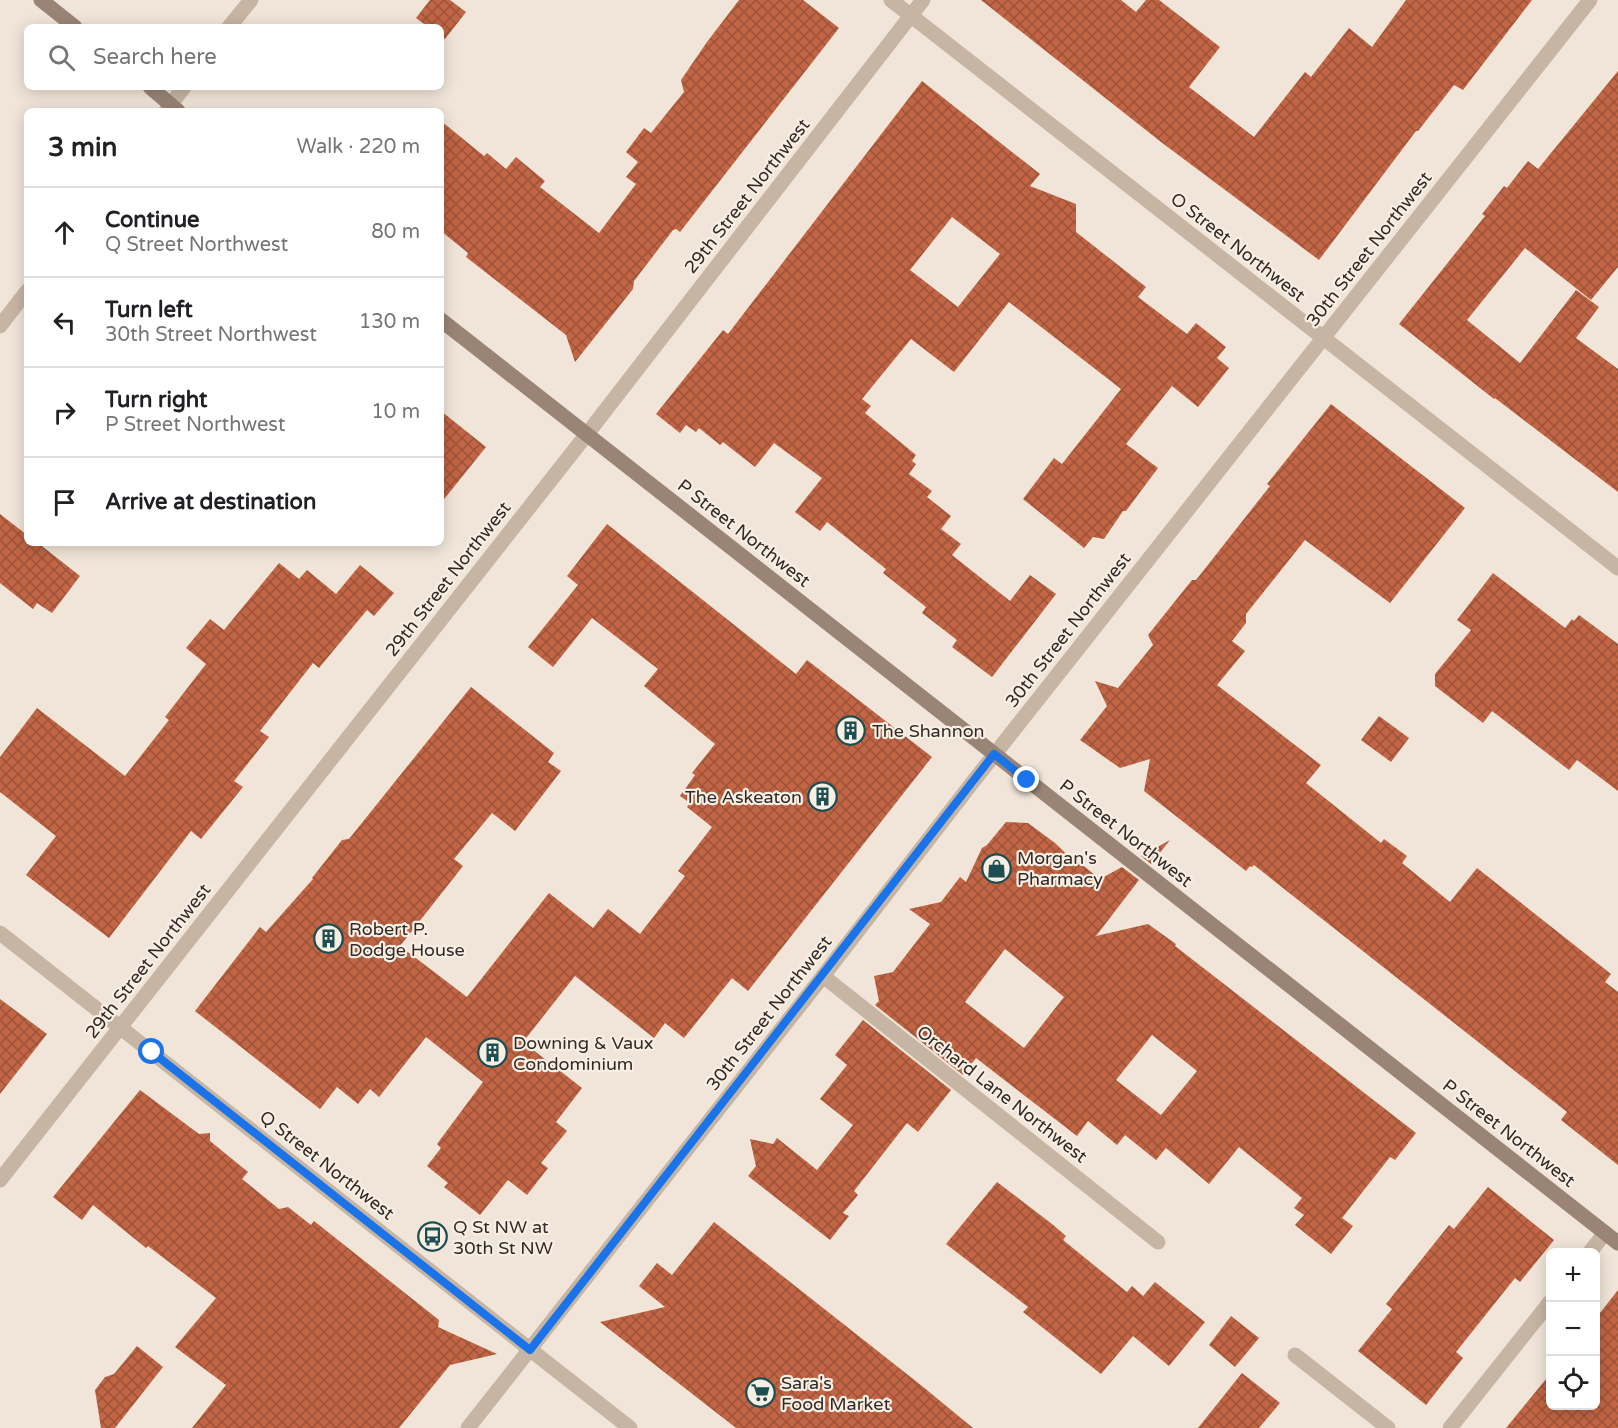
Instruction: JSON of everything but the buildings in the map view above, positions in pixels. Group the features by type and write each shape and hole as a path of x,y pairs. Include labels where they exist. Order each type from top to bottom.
{"main road":[{"path":"41,0 71,24"},
{"path":"153,90 171,108"},
{"name":"P Street Northwest","path":"444,322 1618,1243"}],"street":[{"path":"231,24 251,0"},
{"name":"O Street Northwest","path":"891,0 1618,568"},
{"name":"29th Street Northwest","path":"0,1180 587,434 923,0"},
{"name":"30th Street Northwest","path":"468,1428 994,754 1590,0"},
{"path":"173,108 182,90"},
{"path":"0,326 24,295"},
{"name":"Q Street Northwest","path":"0,933 630,1428"},
{"name":"Orchard Lane Northwest","path":"823,976 1158,1242"},
{"path":"1593,1248 1605,1233"},
{"path":"1450,1428 1546,1308"},
{"path":"1295,1355 1388,1428"}],"place":[{"name":"The Shannon","path":"851,731"},
{"name":"The Askeaton","path":"823,797"},
{"name":"Morgan's Pharmacy","path":"996,868"},
{"name":"Robert P. Dodge House","path":"328,939"},
{"name":"Downing & Vaux Condominium","path":"492,1053"},
{"name":"Q St NW at 30th St NW","path":"432,1237"},
{"name":"Sara's Food Market","path":"760,1393"}],"route":[{"path":"152,1052 530,1350 994,754 1027,780"}]}
